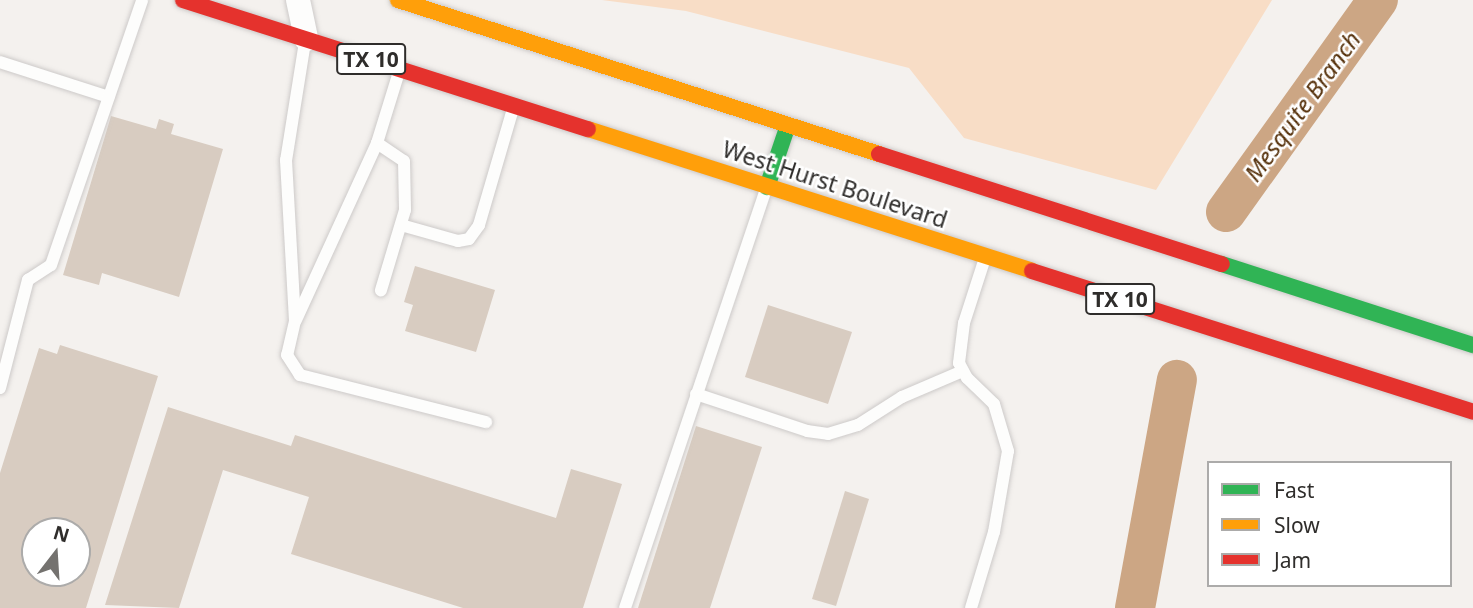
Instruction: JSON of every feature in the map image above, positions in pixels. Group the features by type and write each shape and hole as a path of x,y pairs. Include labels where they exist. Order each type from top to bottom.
{"main road":[{"name":"West Hurst Boulevard","path":"183,0 1473,412"},
{"name":"West Hurst Boulevard","path":"398,0 1473,345"},
{"path":"767,187 788,125"}],"street":[{"path":"298,0 306,38"}],"lane":[{"path":"0,388 28,279 51,265 142,0"},
{"path":"295,321 286,160 306,38"},
{"path":"0,62 109,97"},
{"path":"400,69 377,143 295,321 287,355 300,375 486,422"},
{"path":"401,225 458,242 470,239 479,225 514,105"},
{"path":"377,143 404,161 405,210 381,290"},
{"path":"625,608 767,187"},
{"path":"971,608 994,531 1008,451 994,404 963,371 960,352 964,323 986,256"},
{"path":"696,394 807,431 828,434 858,425 902,397 963,371"}],"shaded area":[{"path":"602,0 1272,0 1156,190 964,138 909,68 686,11"}],"building":[{"path":"111,116 156,129 159,119 174,124 171,134 223,149 179,297 102,273 99,285 63,275"},
{"path":"415,266 495,290 476,352 405,331 413,305 404,302"},
{"path":"768,305 852,332 828,404 745,377"},
{"path":"60,345 158,376 86,608 0,608 0,473 39,348 57,354"},
{"path":"168,407 291,446 295,435 556,518 571,469 622,484 583,608 463,608 291,554 309,497 223,470 179,608 105,605"},
{"path":"696,426 762,447 710,608 638,608"},
{"path":"845,491 869,499 836,606 812,599"}],"waterway":[{"name":"Mesquite Branch","path":"1226,212 1378,0"},
{"name":"Mesquite Branch","path":"1135,608 1177,380"}],"traffic: fast":[{"path":"767,187 788,125"},
{"path":"1222,264 1473,345"}],"traffic: slow":[{"path":"398,0 879,154"},
{"path":"588,129 1032,271"}],"traffic: jam":[{"path":"183,0 588,129"},
{"path":"879,154 1222,264"},
{"path":"1032,271 1473,412"}]}
